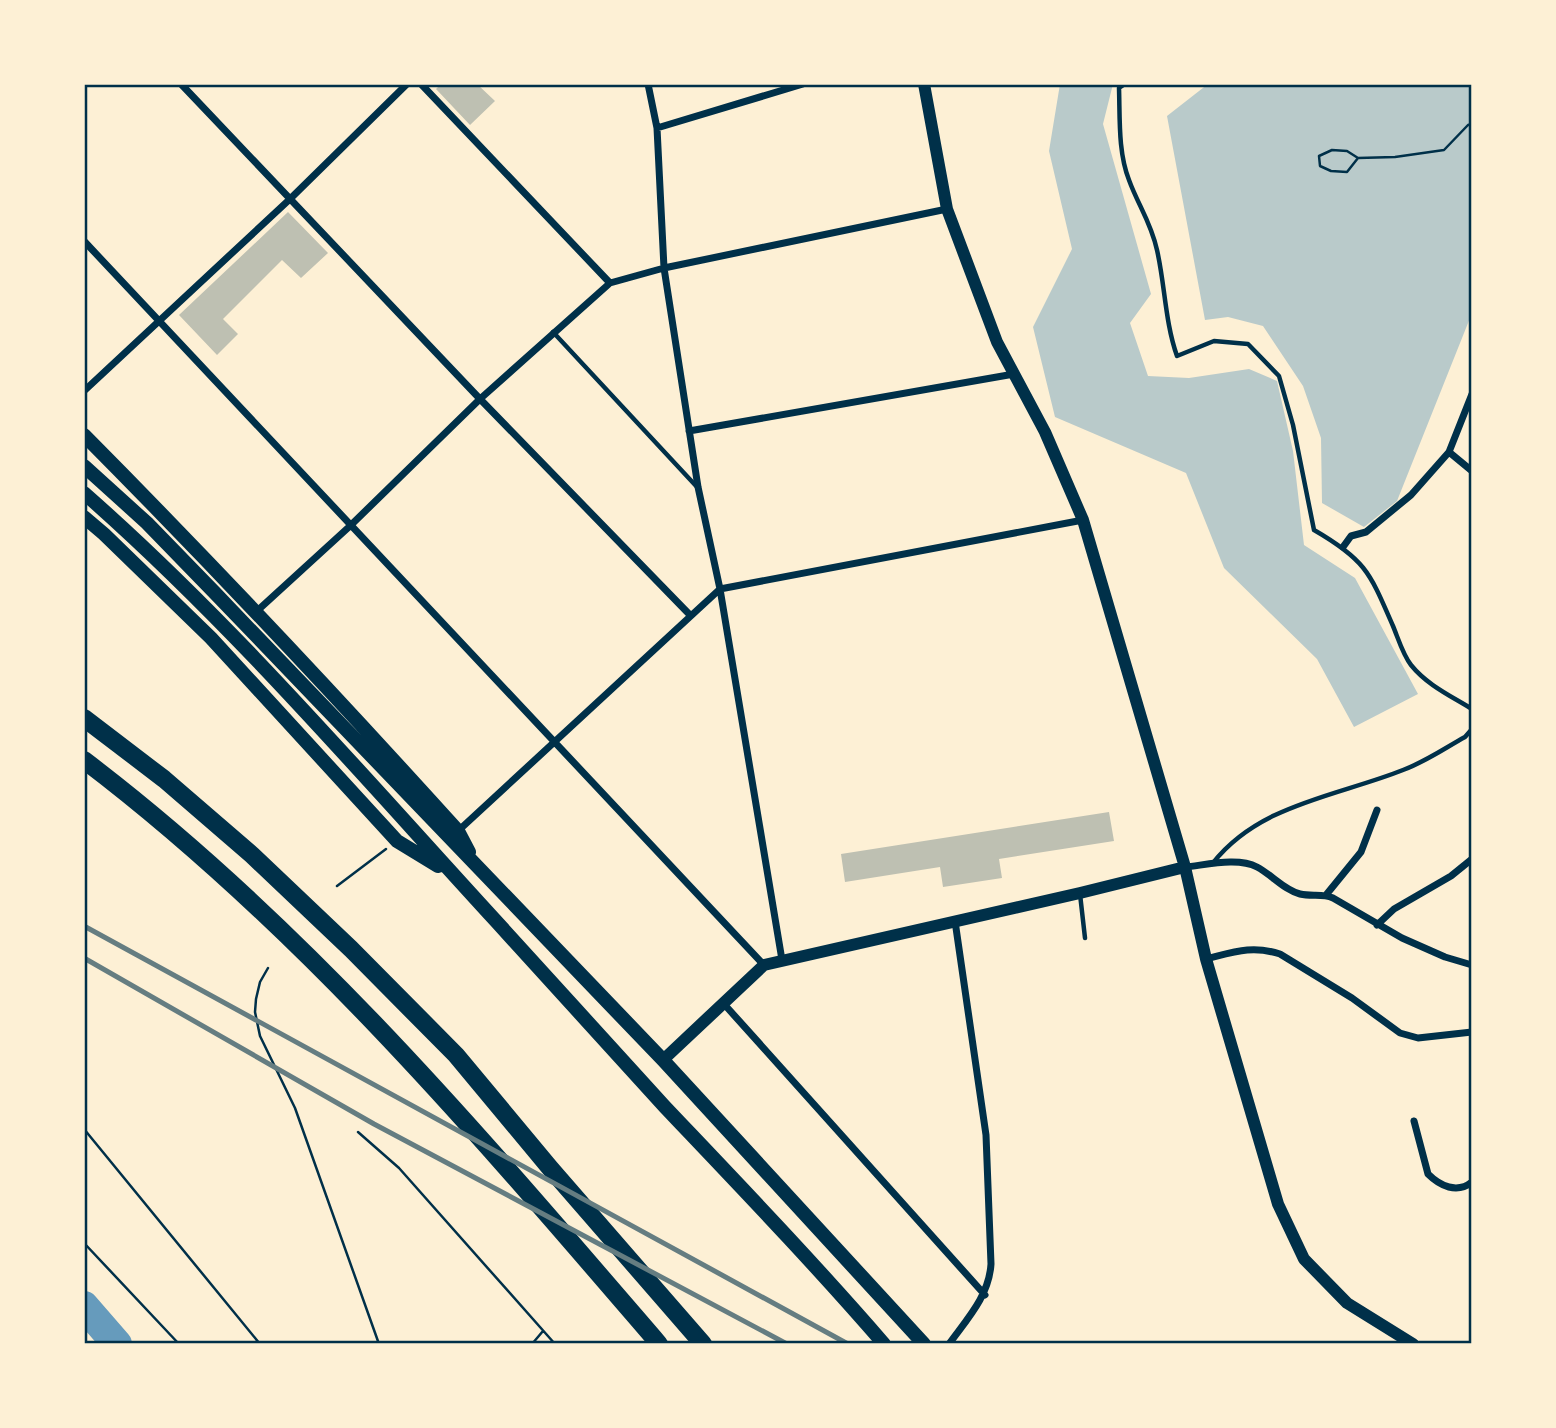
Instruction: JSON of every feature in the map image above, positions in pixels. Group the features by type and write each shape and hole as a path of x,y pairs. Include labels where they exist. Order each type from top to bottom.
{"highway":[{"path":"84,718 163,779 252,855 351,949 456,1055 703,1344"},
{"path":"84,760 135,798 216,867 329,975 506,1166 659,1344"}],"main road":[{"path":"84,435 256,612 458,831 475,866"},
{"path":"84,466 147,523 663,1060 924,1344"},
{"path":"84,493 135,538 205,607 334,744 663,1104 833,1285 884,1344"},
{"path":"84,517 211,638 397,841 454,876"}],"street":[{"path":"181,84 480,399 690,615"},
{"path":"84,391 290,199 407,84"},
{"path":"421,84 610,283"},
{"path":"648,84 657,128 664,268 698,487 720,589 782,960"},
{"path":"657,128 803,84"},
{"path":"924,84 947,209 997,342 1045,432 1083,520 1185,867 1206,959 1279,1204 1304,1259 1347,1303 1413,1344"},
{"path":"256,612 350,526 480,399 610,283 664,268 947,209"},
{"path":"84,241 764,965"},
{"path":"689,431 1014,374"},
{"path":"1343,547 1351,536 1366,532 1411,495 1449,452 1472,394"},
{"path":"1449,452 1472,471"},
{"path":"458,831 720,589 1083,520"},
{"path":"1326,895 1361,852 1377,810"},
{"path":"1377,925 1394,909 1451,876 1472,859"},
{"path":"663,1060 764,965 1185,867 1232,863 1255,866 1300,894 1326,895 1377,925 1445,957 1472,965"},
{"path":"949,1344 985,1295 991,1264 986,1135 955,922"},
{"path":"1206,959 1255,948 1271,951 1352,998 1400,1033 1418,1038 1472,1032"},
{"path":"724,1004 985,1295"},
{"path":"1414,1121 1428,1174 1433,1180 1452,1188 1472,1183"}],"lane":[{"path":"1125,84 1119,88 1120,134 1128,179 1149,221 1157,251 1171,339 1177,356 1214,341 1248,344 1279,376 1293,425 1314,530 1343,547 1372,578 1410,664 1434,686 1472,709"},
{"path":"553,332 698,487"},
{"path":"1213,864 1240,835 1297,804 1405,770 1465,737 1472,729"},
{"path":"1080,893 1086,937"}],"path":[{"path":"1358,158 1348,172 1331,171 1320,166 1319,156 1332,150 1347,151 1358,158 1395,157 1444,150 1472,124"},
{"path":"337,886 397,841"},
{"path":"268,968 260,982 256,999 255,1012 260,1036 295,1108 379,1344"},
{"path":"84,1129 260,1344"},
{"path":"358,1132 399,1168 555,1344"},
{"path":"84,1243 179,1344"},
{"path":"532,1344 544,1331"}],"shaded area":[{"path":"1060,84 1113,84 1103,124 1151,294 1130,323 1148,376 1189,378 1249,369 1277,381 1293,451 1304,545 1355,578 1418,694 1354,727 1317,659 1224,568 1186,473 1055,417 1033,327 1072,249 1049,151"},
{"path":"1208,84 1472,84 1472,313 1397,501 1364,527 1322,503 1321,438 1303,386 1263,326 1228,317 1205,320 1167,116"}],"building":[{"path":"441,84 477,84 495,101 470,125 436,89"},
{"path":"288,212 328,253 301,278 282,260 223,319 238,334 217,355 179,315"},
{"path":"1109,812 1114,841 999,859 1002,878 943,887 940,867 845,882 841,854"}],"waterway":[{"path":"84,1306 117,1344"}],"railway":[{"path":"84,926 848,1344"},
{"path":"84,958 374,1124 787,1344"}]}
